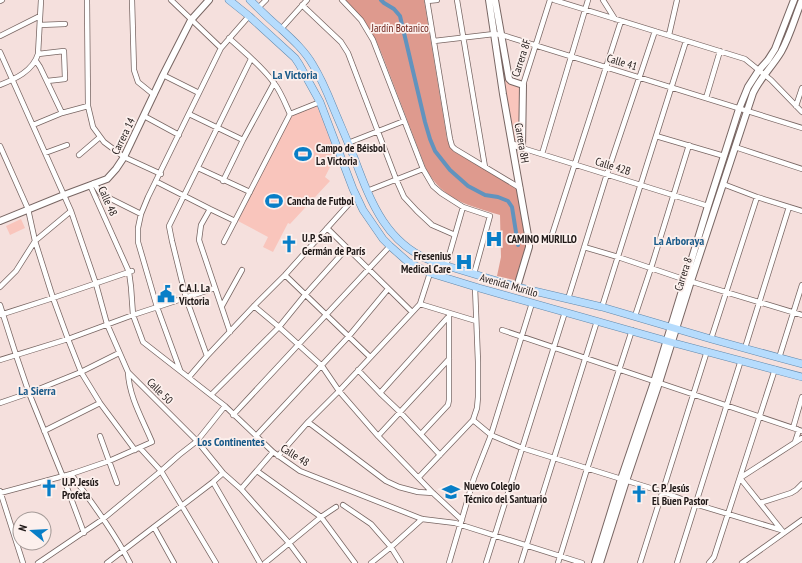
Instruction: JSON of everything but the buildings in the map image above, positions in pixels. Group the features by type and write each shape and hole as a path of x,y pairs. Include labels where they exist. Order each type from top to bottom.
{"main road":[{"name":"Avenida Murillo","path":"229,0 295,58 320,102 356,196 370,221 383,238 408,262 430,273 475,287 802,377"},
{"name":"Avenida Murillo","path":"250,0 305,53 313,64 323,84 378,215 396,238 410,250 424,259 517,287 602,307 802,364"}],"street":[{"path":"0,85 13,80 30,68 36,61 38,54 41,0"},
{"path":"87,0 88,106 93,128 104,142 124,157 160,174"},
{"path":"132,0 134,70 138,82 154,95"},
{"path":"171,0 221,48"},
{"name":"Carrera 14","path":"0,221 107,179 124,157 191,20 209,0"},
{"path":"258,8 266,0"},
{"path":"281,29 307,0"},
{"path":"342,0 361,20 373,40 423,169 433,186 463,207 490,216 474,274"},
{"path":"437,0 427,1 452,146 520,188"},
{"path":"457,0 485,166"},
{"name":"Carrera 8H","path":"489,0 503,94 529,240 529,247 517,287"},
{"path":"495,0 509,79 523,85"},
{"name":"Carrera 8F","path":"522,148 523,85 550,0"},
{"path":"554,0 745,59 764,74 802,112"},
{"path":"542,154 588,0"},
{"path":"603,0 615,19"},
{"path":"669,35 677,0"},
{"name":"Carrera 8","path":"595,563 657,382 688,280 708,206 739,109 748,87 775,49 794,0"},
{"name":"Carrera 8","path":"688,280 736,147 753,93 764,74 782,51 801,1"},
{"path":"302,5 340,42 348,53 396,179 404,196 432,225 455,236"},
{"path":"0,36 40,16"},
{"path":"180,370 157,307 138,242 138,228 141,214 221,48 249,16"},
{"path":"550,241 621,21"},
{"path":"40,25 65,24"},
{"path":"568,299 607,174 655,31"},
{"name":"Calle 41","path":"434,40 494,34 502,35 802,128"},
{"path":"229,38 252,59 274,83 283,97 290,114"},
{"path":"602,307 686,41"},
{"path":"38,54 64,51 65,80 47,81"},
{"path":"706,98 720,51"},
{"name":"Calle 50","path":"0,52 71,211 96,284 107,324 128,372 197,442 223,473 241,489 290,543 304,563"},
{"path":"207,356 186,298 169,226 252,59"},
{"path":"36,61 62,113"},
{"path":"163,75 199,93"},
{"path":"223,181 274,83"},
{"path":"796,106 802,88"},
{"path":"224,242 290,114 320,102"},
{"path":"33,125 62,113 88,106"},
{"path":"189,114 243,140"},
{"path":"144,116 179,135"},
{"path":"348,143 404,121"},
{"path":"656,136 724,156"},
{"path":"79,155 100,137"},
{"name":"Calle 42B","path":"512,144 708,206"},
{"path":"45,153 67,145"},
{"path":"635,316 689,145"},
{"path":"0,146 28,209 35,241 53,298 81,372 100,403 138,449 161,471 216,563"},
{"path":"736,147 802,169"},
{"path":"198,168 223,181 250,192"},
{"path":"367,191 423,169"},
{"path":"99,191 99,185 102,180"},
{"path":"157,182 235,221"},
{"path":"92,184 101,194 141,214"},
{"name":"Calle 48","path":"92,184 130,272 133,314 143,342 225,406 278,456 300,471 422,519 455,523 461,522 495,536 582,563"},
{"path":"723,184 757,197 802,211"},
{"path":"189,377 254,306 285,275 356,196"},
{"path":"711,339 757,197"},
{"path":"446,266 463,207"},
{"path":"745,348 789,207"},
{"path":"210,209 202,225 199,240 230,332"},
{"path":"0,287 16,271 35,241 71,211"},
{"path":"327,228 412,312"},
{"path":"233,415 390,246"},
{"path":"211,395 279,327 347,248"},
{"path":"584,248 618,257 802,315"},
{"path":"222,306 242,270"},
{"path":"2,314 130,272"},
{"path":"278,456 308,422 420,304 430,273"},
{"path":"285,275 370,357"},
{"path":"779,358 802,285"},
{"path":"419,478 473,420 477,408 478,362 475,287"},
{"path":"0,360 68,339 133,314 215,288"},
{"path":"256,436 349,336 388,288"},
{"path":"449,563 474,478 491,435 532,303"},
{"path":"420,304 476,321"},
{"path":"0,305 29,394 84,533"},
{"path":"254,306 322,366 339,391 378,436 461,522"},
{"path":"486,563 565,312"},
{"path":"420,434 448,406 449,314"},
{"path":"380,393 449,314"},
{"path":"521,563 597,321"},
{"path":"502,330 797,429"},
{"path":"558,563 632,330"},
{"path":"640,563 708,351"},
{"path":"0,403 29,394 81,372 120,353"},
{"path":"378,436 449,359"},
{"path":"677,563 741,360"},
{"path":"709,563 714,557 775,369"},
{"path":"358,370 440,455"},
{"path":"23,563 0,492 63,477 109,461 152,442 132,394 128,372"},
{"path":"795,442 798,433 797,429 802,397"},
{"path":"44,431 100,403"},
{"path":"38,563 103,519 179,455 197,442 225,406"},
{"path":"473,420 491,435 522,448 663,492 782,532"},
{"path":"308,422 386,481 399,487 418,492 433,493"},
{"path":"100,436 117,483"},
{"path":"740,478 802,438"},
{"path":"241,489 273,452"},
{"path":"257,471 321,517 355,563"},
{"path":"108,563 223,473"},
{"path":"71,474 103,519 130,563"},
{"path":"740,478 782,532"},
{"name":"Carrera 8","path":"600,563 624,480"},
{"path":"213,482 260,563"},
{"path":"760,503 791,493 802,484"},
{"path":"343,505 371,524 391,547 401,563"},
{"path":"265,563 321,517 336,507"},
{"path":"371,563 422,519"},
{"path":"742,563 748,561 782,532 802,520"},
{"path":"154,528 174,563"}],"shaded area":[{"path":"498,35 507,79 521,85 520,143 514,141 496,36"},
{"path":"319,104 340,164 330,167 325,177 330,181 290,224 288,223 273,252 263,247 268,237 238,221 291,115"},
{"path":"21,219 25,228 10,235 6,226"}],"green space":[{"name":"Jardín Botanico","path":"344,0 424,0 447,139 453,151 518,188 527,246 518,281 497,276 501,257 500,215 458,200 449,195 433,180 426,169 376,40 363,20"}],"waterway":[{"path":"381,0 394,9 400,16 425,122 435,151 450,170 468,186 485,195 498,197 508,201 512,207 518,245"}],"place":[{"name":"Campo de Béisbol La Victoria","path":"303,154"},
{"name":"Cancha de Futbol","path":"274,201"},
{"name":"CAMINO MURILLO","path":"494,239"},
{"name":"U.P. San Germán de París","path":"289,244"},
{"name":"Fresenius Medical Care","path":"464,262"},
{"name":"C.A.I. La Victoria","path":"166,294"},
{"name":"U.P. Jesús Profeta","path":"49,488"},
{"name":"Nuevo Colegio Técnico del Santuario","path":"451,492"},
{"name":"C. P. Jesús El Buen Pastor","path":"639,494"}],"district":[{"name":"La Victoria","path":"295,74"},
{"name":"La Arboraya","path":"679,240"},
{"name":"La Sierra","path":"37,390"},
{"name":"Los Continentes","path":"231,441"}]}
